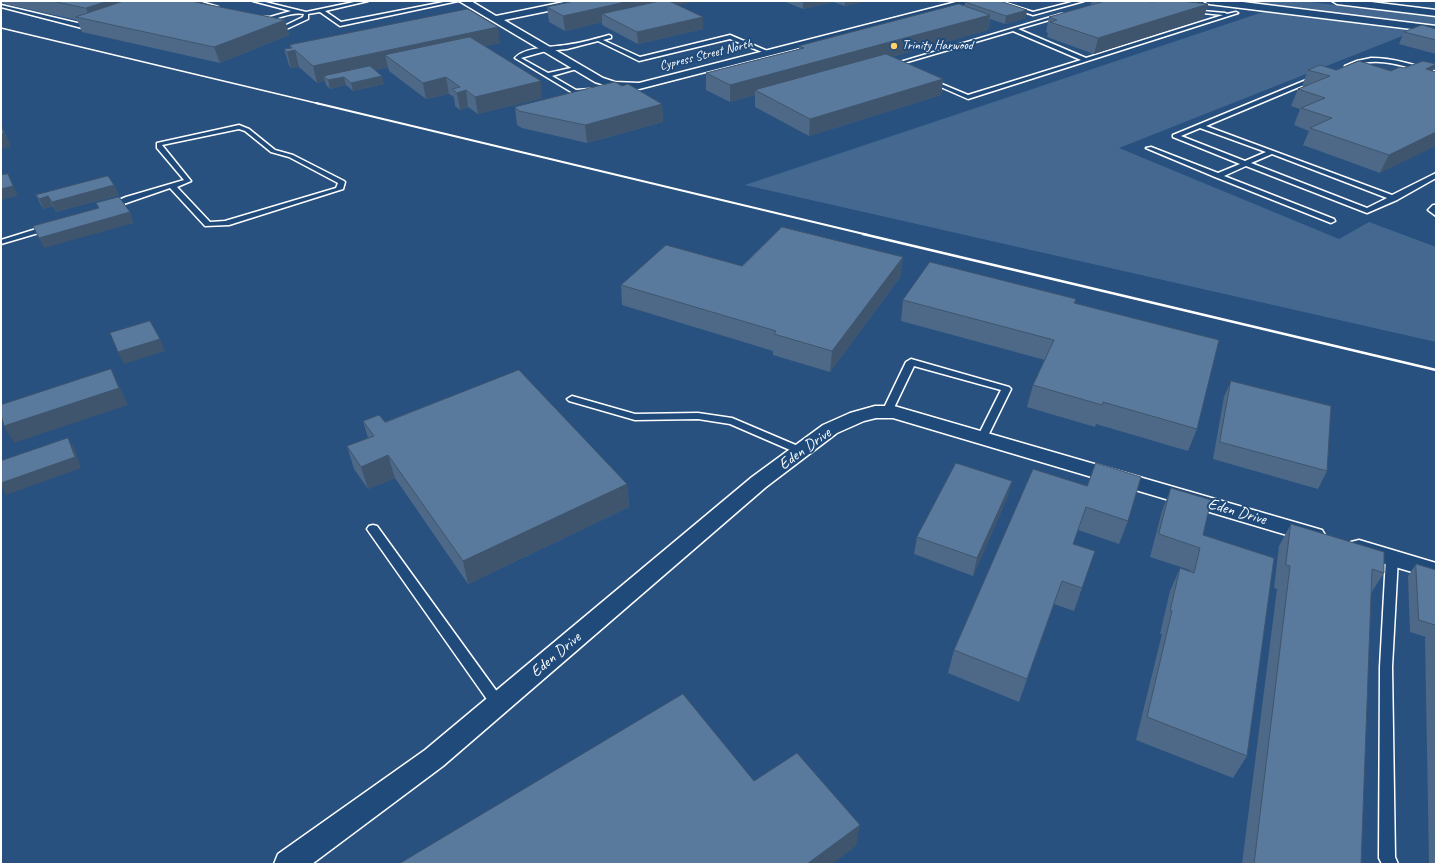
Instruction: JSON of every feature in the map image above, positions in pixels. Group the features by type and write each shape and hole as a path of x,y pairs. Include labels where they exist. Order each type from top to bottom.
{"main road":[{"path":"1209,1 1237,9 1436,29"},
{"path":"1337,1 1436,13"},
{"path":"1420,1 1436,3"}],"street":[{"name":"Cypress Street North","path":"464,1 477,12 495,19 599,80 614,85 638,86 971,1"},
{"path":"495,19 582,1"},
{"name":"Eden Drive","path":"288,864 434,758 760,482 830,429 857,417 875,412 894,412 1436,571"}],"lane":[{"path":"192,1 221,8"},
{"path":"256,1 306,13 366,1"},
{"path":"268,4 276,1"},
{"path":"321,10 340,24 456,1"},
{"path":"994,1 1033,14 1082,1"},
{"path":"1,6 86,27 99,22"},
{"path":"545,9 554,14"},
{"path":"1188,10 1220,14 1237,9"},
{"path":"922,78 968,97 1086,60 1237,9"},
{"path":"256,16 270,19 297,11"},
{"path":"282,29 306,18 306,13"},
{"path":"904,70 893,65 1069,13"},
{"path":"1013,29 1086,60"},
{"path":"610,37 567,47 546,49 521,55 518,58 575,92 585,92 614,85"},
{"path":"597,40 639,59 730,37 769,53"},
{"path":"1341,69 1362,61 1377,60 1392,62 1436,74"},
{"path":"548,75 578,67"},
{"path":"1320,77 1175,136 1368,211 1436,175"},
{"path":"1201,126 1394,198"},
{"path":"101,209 129,198 172,186 188,182 158,144 238,127 247,130 273,151 291,156 342,182 339,189 226,223 208,224 172,186"},
{"path":"1149,148 1331,221"},
{"path":"1217,176 1272,152"},
{"path":"1436,207 1432,210 1436,214"},
{"path":"1,242 59,224"},
{"path":"887,412 911,362 1006,389 982,438"},
{"path":"572,399 635,417 698,416 732,421 801,451"},
{"path":"373,529 498,704"},
{"path":"1390,864 1387,858 1386,667 1392,558"}],"shaded area":[{"path":"1223,1 1302,1 1436,17 1436,27"},
{"path":"1263,12 1415,31 1119,148 1339,239 1369,222 1436,247 1436,342 745,185"}],"building":[{"path":"52,1 108,1 86,8"},
{"path":"124,1 190,1 285,20 214,47 76,17"},
{"path":"575,1 630,1 563,16 547,7"},
{"path":"660,1 669,1 703,17 637,32 602,14"},
{"path":"1000,1 1027,10 1006,16 965,2"},
{"path":"1105,1 1180,1 1208,4 1098,38 1050,22 1057,20 1049,17"},
{"path":"959,4 990,15 730,85 706,73 804,48 799,46"},
{"path":"468,9 498,27 313,66 295,50 287,52 284,49 292,48 290,45"},
{"path":"1422,25 1436,29 1436,40 1404,32"},
{"path":"470,37 541,81 475,97 466,90 457,93 452,89 460,87 446,77 423,83 385,55"},
{"path":"886,54 943,79 810,119 755,90"},
{"path":"1359,61 1391,71 1423,61 1436,64 1426,69 1436,72 1436,132 1389,155 1310,128 1332,118 1301,108 1325,98 1298,89 1330,76 1308,70 1320,65 1336,70"},
{"path":"370,66 382,76 351,83 344,77 328,80 324,76"},
{"path":"615,82 622,86 628,84 662,104 585,125 519,111 515,107"},
{"path":"1,125 4,133 1,134"},
{"path":"8,174 13,186 1,189 1,175"},
{"path":"108,176 114,185 52,202 48,196 39,199 36,195"},
{"path":"119,197 130,212 39,238 33,226 99,208 96,203"},
{"path":"782,227 903,257 832,351 774,334 776,331 621,285 666,245 742,266"},
{"path":"930,262 1076,299 1074,303 1219,340 1197,429 1103,402 1102,405 1033,385 1054,340 903,300"},
{"path":"150,321 160,339 118,352 110,333"},
{"path":"111,369 119,388 4,426 1,415 1,405"},
{"path":"519,370 627,484 463,561 388,455 361,467 347,446 374,436 363,421 379,415 385,422"},
{"path":"1231,381 1331,406 1327,471 1220,442"},
{"path":"68,438 75,457 1,483 1,461"},
{"path":"956,463 1012,481 977,558 917,537"},
{"path":"1096,463 1141,477 1128,521 1086,507 1073,544 1095,551 1082,588 1062,581 1027,679 954,650 1033,469 1087,486"},
{"path":"1171,488 1211,500 1203,535 1274,558 1247,756 1147,717 1172,611 1170,611 1180,568 1194,573 1200,548 1159,534"},
{"path":"1291,524 1384,552 1384,573 1372,569 1361,864 1254,864 1290,566 1286,565"},
{"path":"1416,564 1436,570 1435,625 1419,620"},
{"path":"683,694 754,781 797,753 860,825 807,864 399,864"}],"railway":[{"path":"1,28 320,104"},
{"path":"316,103 868,235"},
{"path":"863,234 1436,370"}],"place":[{"name":"Trinity Harwood","path":"894,46"}]}
